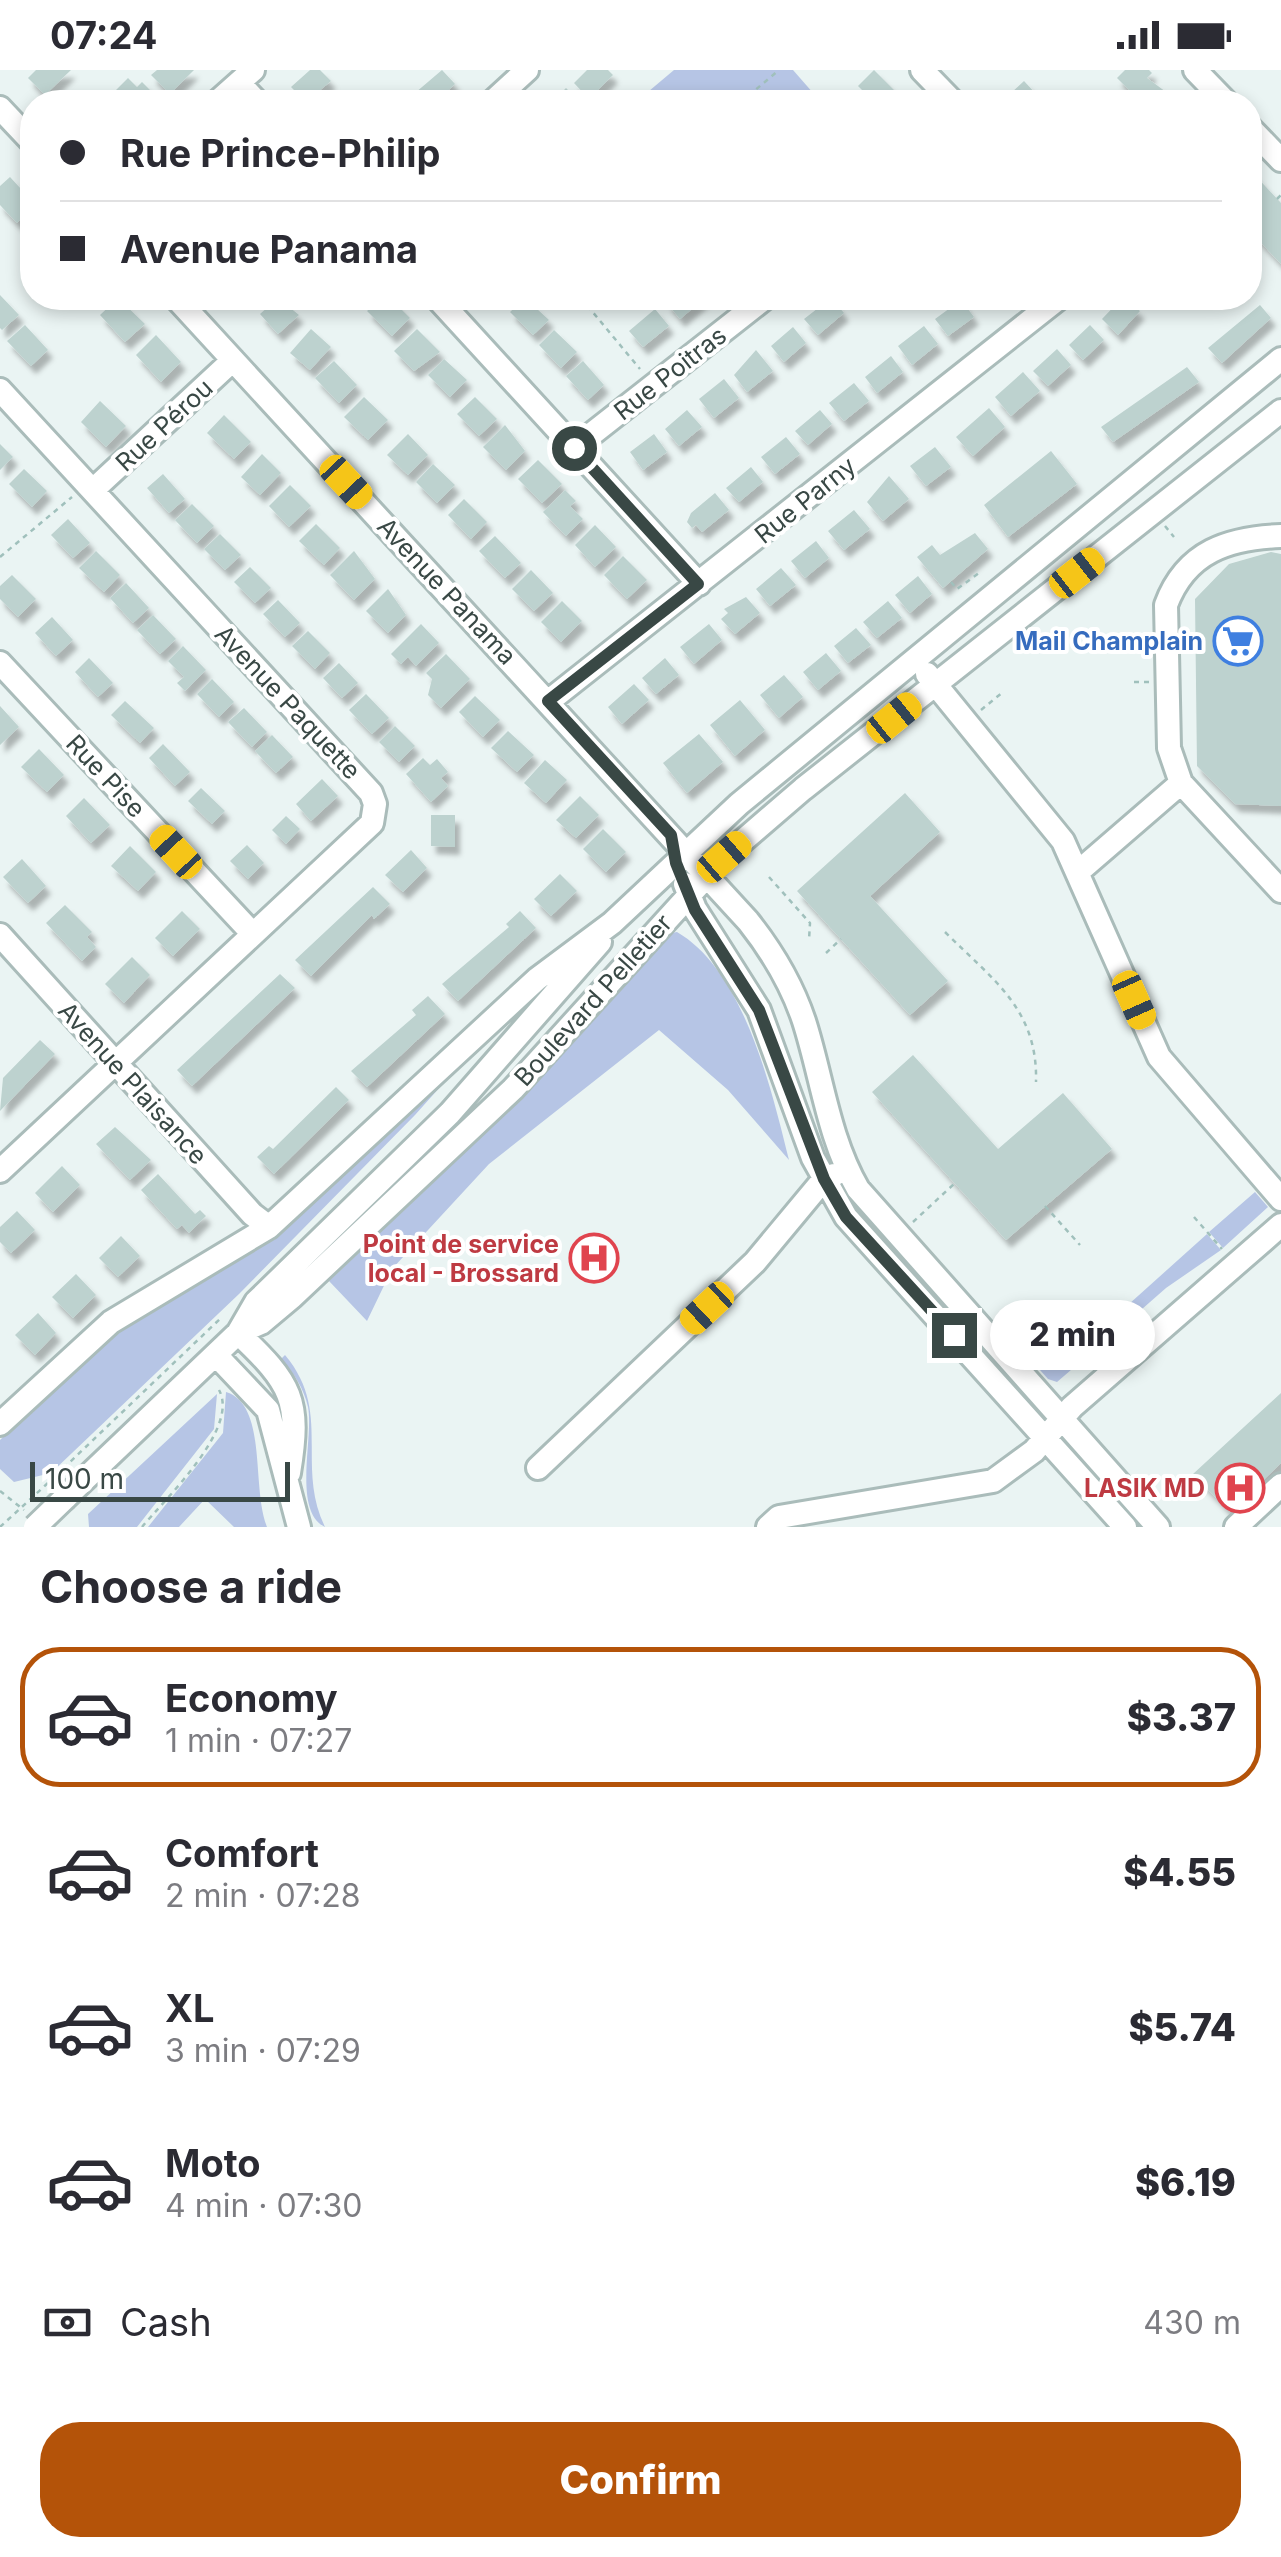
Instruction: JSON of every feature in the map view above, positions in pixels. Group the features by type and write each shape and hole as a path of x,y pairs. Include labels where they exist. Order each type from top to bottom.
{"street":[{"path":"505,90 527,70"},
{"path":"922,70 941,90"},
{"path":"1195,70 1214,90"},
{"path":"0,108 20,129"},
{"path":"1262,140 1281,160"},
{"name":"Avenue Panama","path":"187,310 548,701 680,853 708,874 764,942 794,998 847,1170 898,1238 1158,1527"},
{"path":"448,310 698,584"},
{"name":"Rue Poitras","path":"574,448 750,310"},
{"name":"Rue Parny","path":"548,701 1045,310"},
{"name":"Rue Pérou","path":"91,487 233,360"},
{"name":"Boulevard Pelletier","path":"32,1521 57,1490 238,1333 256,1302 450,1113 680,853 1281,360"},
{"name":"Avenue Paquette","path":"0,390 371,792 375,804 372,823 0,1171"},
{"name":"Boulevard Pelletier","path":"238,1333 261,1323 292,1297 513,1090 688,894 804,788 1281,411"},
{"path":"1280,889 1180,783 1169,748 1166,605 1173,586 1213,548 1241,538 1281,536"},
{"path":"916,659 1063,842 1158,1057 1281,1199"},
{"name":"Rue Pise","path":"0,663 252,933"},
{"path":"1078,872 1180,783"},
{"name":"Avenue Panama","path":"680,853 688,894 759,1010 824,1179 846,1217 1124,1527"},
{"name":"Boulevard Pelletier","path":"0,1424 111,1322 269,1227 536,980 628,908"},
{"name":"Avenue Plaisance","path":"0,935 113,1064 252,1214 269,1227"},
{"path":"538,1468 755,1262 824,1179 847,1170"},
{"path":"768,1527 779,1517 993,1481 1047,1438 1061,1417 1281,1225"},
{"path":"238,1333 278,1373 292,1398 296,1435 286,1490"},
{"path":"216,1355 268,1410 276,1426 286,1490 299,1527"},
{"path":"1236,1527 1281,1485"}],"path":[{"path":"755,90 780,70"},
{"path":"590,310 654,386"},
{"path":"0,557 91,487"},
{"path":"1164,526 1174,536"},
{"path":"950,582 957,590 979,574"},
{"path":"1134,682 1150,682"},
{"path":"967,721 1003,692"},
{"path":"769,877 810,923 809,940"},
{"path":"944,932 1027,1020 1037,1048 1036,1082"},
{"path":"826,953 841,940"},
{"path":"908,1227 955,1183"},
{"path":"1045,1206 1080,1245"},
{"path":"1194,1217 1223,1250"},
{"path":"1094,1308 1116,1333"},
{"path":"1013,1343 1020,1336 1051,1348"},
{"path":"142,1527 217,1435 224,1409 219,1390"},
{"path":"0,1527 57,1490"},
{"path":"0,1491 32,1521"}],"shaded area":[{"path":"674,70 793,70 810,90 650,90"},
{"path":"677,932 700,950 737,1002 763,1067 789,1160 728,1090 659,1030 489,1164 392,1269 367,1321 329,1281 513,1106 667,934"},
{"path":"500,1020 415,1115 239,1294 51,1473 14,1482 0,1469 0,1440 117,1326 273,1236 393,1127"},
{"path":"1255,1192 1268,1207 1223,1248 1209,1232"},
{"path":"1207,1234 1221,1250 1166,1288 1117,1331 1109,1322"},
{"path":"1106,1324 1114,1333 1057,1382 1048,1379 1016,1343 1022,1338 1040,1347 1059,1367"},
{"path":"285,1355 307,1397 311,1418 313,1482 325,1527 309,1506 308,1407 298,1382 281,1359"},
{"path":"226,1392 239,1400 248,1413 267,1527 234,1527 205,1499 179,1527 148,1527 223,1433"},
{"path":"217,1394 214,1429 137,1527 89,1527 88,1514"}],"building":[{"path":"36,70 71,70 50,90 40,90 28,78"},
{"path":"157,70 194,70 174,90 166,90 151,75"},
{"path":"310,70 320,70 331,81 320,90 291,87"},
{"path":"442,70 455,84 449,90 419,90"},
{"path":"587,70 608,70 613,75 598,90 581,90 574,83"},
{"path":"874,70 894,90 862,90 858,86"},
{"path":"1125,70 1149,70 1152,73 1147,78 1163,90 1129,90 1117,78"},
{"path":"128,78 137,87 142,82 150,90 116,90"},
{"path":"1024,81 1032,90 1014,90"},
{"path":"10,177 20,188 17,223 0,205 0,186"},
{"path":"1262,183 1281,203 1281,264 1262,244"},
{"path":"0,295 19,315 2,330 0,328"},
{"path":"1262,307 1271,318 1222,363 1208,348 1254,310"},
{"path":"105,310 130,310 145,324 125,342 100,315"},
{"path":"264,310 293,310 299,315 278,334 260,314"},
{"path":"402,310 410,318 392,336 367,311"},
{"path":"538,310 549,320 533,335 510,312"},
{"path":"654,310 669,326 643,347 629,331"},
{"path":"673,310 691,310 680,319"},
{"path":"816,310 844,313 818,335 804,319"},
{"path":"947,310 969,310 974,317 948,336 935,319"},
{"path":"1111,310 1140,311 1118,335 1102,319"},
{"path":"25,325 48,350 31,366 7,341"},
{"path":"1090,325 1104,340 1083,360 1069,345"},
{"path":"924,326 938,344 912,365 898,346"},
{"path":"793,327 806,343 784,362 771,346"},
{"path":"311,329 331,347 310,370 290,353"},
{"path":"417,329 440,352 414,371 394,351"},
{"path":"554,330 577,352 561,368 539,345"},
{"path":"156,335 181,362 161,382 136,355"},
{"path":"1057,349 1071,365 1048,386 1033,371"},
{"path":"756,350 773,371 747,392 734,375"},
{"path":"891,356 903,372 877,393 865,377"},
{"path":"444,359 467,380 450,397 428,375"},
{"path":"334,361 357,385 339,403 315,378"},
{"path":"583,361 604,385 588,400 566,376"},
{"path":"1187,367 1199,382 1113,442 1101,427"},
{"path":"1023,372 1040,391 1011,416 995,397"},
{"path":"724,379 739,398 714,418 699,399"},
{"path":"854,383 869,401 844,421 829,403"},
{"path":"364,397 388,420 368,440 344,417"},
{"path":"475,397 497,419 479,436 457,414"},
{"path":"100,401 126,426 106,447 81,422"},
{"path":"989,408 1005,427 973,456 956,437"},
{"path":"687,410 702,427 679,446 665,429"},
{"path":"820,410 832,424 808,445 795,431"},
{"path":"224,415 251,442 234,459 207,433"},
{"path":"505,425 525,451 506,470 483,447"},
{"path":"408,434 428,455 408,475 387,455"},
{"path":"654,434 667,452 643,470 630,452"},
{"path":"786,437 800,454 775,474 761,457"},
{"path":"0,444 13,457 0,470"},
{"path":"935,447 951,467 926,486 910,466"},
{"path":"1051,451 1077,484 1008,537 984,505"},
{"path":"262,454 281,473 260,495 241,477"},
{"path":"538,460 562,484 542,503 518,479"},
{"path":"433,464 455,485 437,503 416,482"},
{"path":"751,467 763,482 739,502 726,488"},
{"path":"24,469 47,491 32,507 9,484"},
{"path":"163,474 185,499 169,513 147,488"},
{"path":"889,476 909,499 883,521 867,502"},
{"path":"290,485 311,506 289,527 269,506"},
{"path":"565,490 576,501 570,506 583,519 566,536 543,512"},
{"path":"715,493 729,510 702,532 696,525 692,528 687,522 691,513"},
{"path":"464,499 487,522 471,539 448,515"},
{"path":"192,504 214,526 197,543 175,520"},
{"path":"854,510 870,529 844,550 828,531"},
{"path":"68,519 90,543 73,558 51,535"},
{"path":"316,524 340,548 324,565 299,541"},
{"path":"595,525 616,547 595,567 575,545"},
{"path":"975,533 988,549 943,588 917,557 932,545 940,555"},
{"path":"220,534 241,555 225,570 204,549"},
{"path":"495,536 521,563 505,578 479,551"},
{"path":"816,541 829,558 805,578 791,561"},
{"path":"96,551 120,575 104,592 79,568"},
{"path":"354,551 375,579 354,600 330,575"},
{"name":"Mail Champlain","path":"1271,552 1281,554 1281,806 1235,804 1197,766 1195,599 1229,564"},
{"path":"623,556 647,580 627,599 604,575"},
{"path":"250,567 271,588 255,603 234,582"},
{"path":"781,568 796,585 770,606 756,589"},
{"path":"531,570 553,593 534,611 512,589"},
{"path":"12,575 36,599 18,617 0,599 0,586"},
{"path":"918,576 932,594 910,613 895,595"},
{"path":"126,583 149,608 133,623 110,598"},
{"path":"388,589 406,615 388,633 366,611"},
{"path":"746,597 760,613 735,634 721,619 728,613 724,609"},
{"path":"278,600 300,623 285,637 263,614"},
{"path":"562,601 582,621 561,642 541,622"},
{"path":"888,601 902,618 877,638 863,622"},
{"path":"153,615 176,639 160,654 137,630"},
{"path":"52,617 73,640 56,656 35,633"},
{"path":"421,624 439,643 416,666 408,657 401,664 391,654"},
{"path":"709,624 722,640 694,664 680,647"},
{"path":"856,628 871,645 848,663 834,646"},
{"path":"308,631 330,653 315,669 292,646"},
{"path":"183,646 206,670 185,691 177,683 184,677 168,661"},
{"path":"826,653 841,671 818,690 803,672"},
{"path":"446,654 470,679 441,708 428,695 432,679 426,673"},
{"path":"89,658 113,683 98,697 75,672"},
{"path":"665,658 679,675 656,694 642,678"},
{"path":"339,663 358,683 342,698 323,678"},
{"path":"784,675 803,697 779,718 760,695"},
{"path":"212,679 234,702 219,717 197,694"},
{"path":"634,684 649,700 622,724 608,707"},
{"path":"366,694 389,718 372,734 349,710"},
{"path":"475,696 500,720 483,737 459,712"},
{"path":"740,700 765,730 735,756 710,725"},
{"path":"125,701 154,728 140,743 111,715"},
{"path":"0,706 19,727 0,745"},
{"path":"244,708 267,732 252,747 228,722"},
{"path":"395,726 415,746 399,762 379,742"},
{"path":"508,731 534,755 517,772 491,748"},
{"path":"699,734 723,762 687,793 663,763"},
{"path":"272,735 293,757 276,773 255,751"},
{"path":"163,744 190,772 175,786 149,758"},
{"path":"39,749 64,775 47,792 21,767"},
{"path":"423,758 430,765 437,759 448,772 441,778 448,786 431,802 406,774"},
{"path":"545,760 567,780 546,803 524,783"},
{"path":"322,779 338,796 311,821 296,804"},
{"path":"201,788 225,811 212,824 188,801"},
{"path":"905,793 940,832 870,896 948,981 910,1015 797,891"},
{"path":"580,796 599,815 576,838 556,820"},
{"path":"84,798 110,825 91,843 66,816"},
{"path":"431,815 455,815 455,847 431,846"},
{"path":"286,816 300,829 286,844 272,830"},
{"path":"603,829 626,852 606,872 583,849"},
{"path":"247,845 264,863 248,879 230,861"},
{"path":"130,846 156,872 138,891 111,866"},
{"path":"411,850 427,868 403,892 385,875"},
{"path":"22,859 46,886 28,903 3,877"},
{"path":"560,874 577,891 551,916 534,899"},
{"path":"373,887 390,904 374,919 372,915 311,976 295,960"},
{"path":"65,905 92,932 87,937 96,947 82,961 46,923"},
{"path":"182,911 200,929 173,956 155,938"},
{"path":"520,911 536,928 458,1001 442,984 509,927 506,924"},
{"path":"132,957 150,975 124,1003 105,984"},
{"path":"280,974 295,988 192,1086 177,1070"},
{"path":"428,996 445,1014 367,1087 351,1071 416,1015 412,1010"},
{"path":"40,1040 55,1054 0,1111 3,1078"},
{"path":"913,1055 998,1149 1063,1093 1112,1149 1006,1240 872,1092"},
{"path":"336,1087 349,1100 274,1174 257,1157 269,1146 273,1149"},
{"path":"115,1127 151,1160 130,1180 96,1144"},
{"path":"62,1166 80,1185 53,1212 35,1193"},
{"path":"158,1174 195,1214 200,1210 206,1216 189,1233 182,1225 177,1229 141,1190"},
{"path":"17,1211 35,1230 11,1253 0,1242 0,1227"},
{"path":"121,1236 140,1256 118,1277 99,1258"},
{"path":"76,1274 96,1295 73,1318 52,1297"},
{"path":"38,1313 56,1333 35,1355 15,1335"},
{"path":"1281,1393 1281,1463 1230,1512 1193,1474"}],"place":[{"name":"Mail Champlain","path":"1238,641"},
{"name":"Point de service local - Brossard","path":"594,1258"},
{"name":"LASIK MD","path":"1240,1488"}],"route":[{"path":"574,448 698,584 548,701 671,835 676,863 695,910 759,1010 812,1158 846,1217 954,1335"}]}
